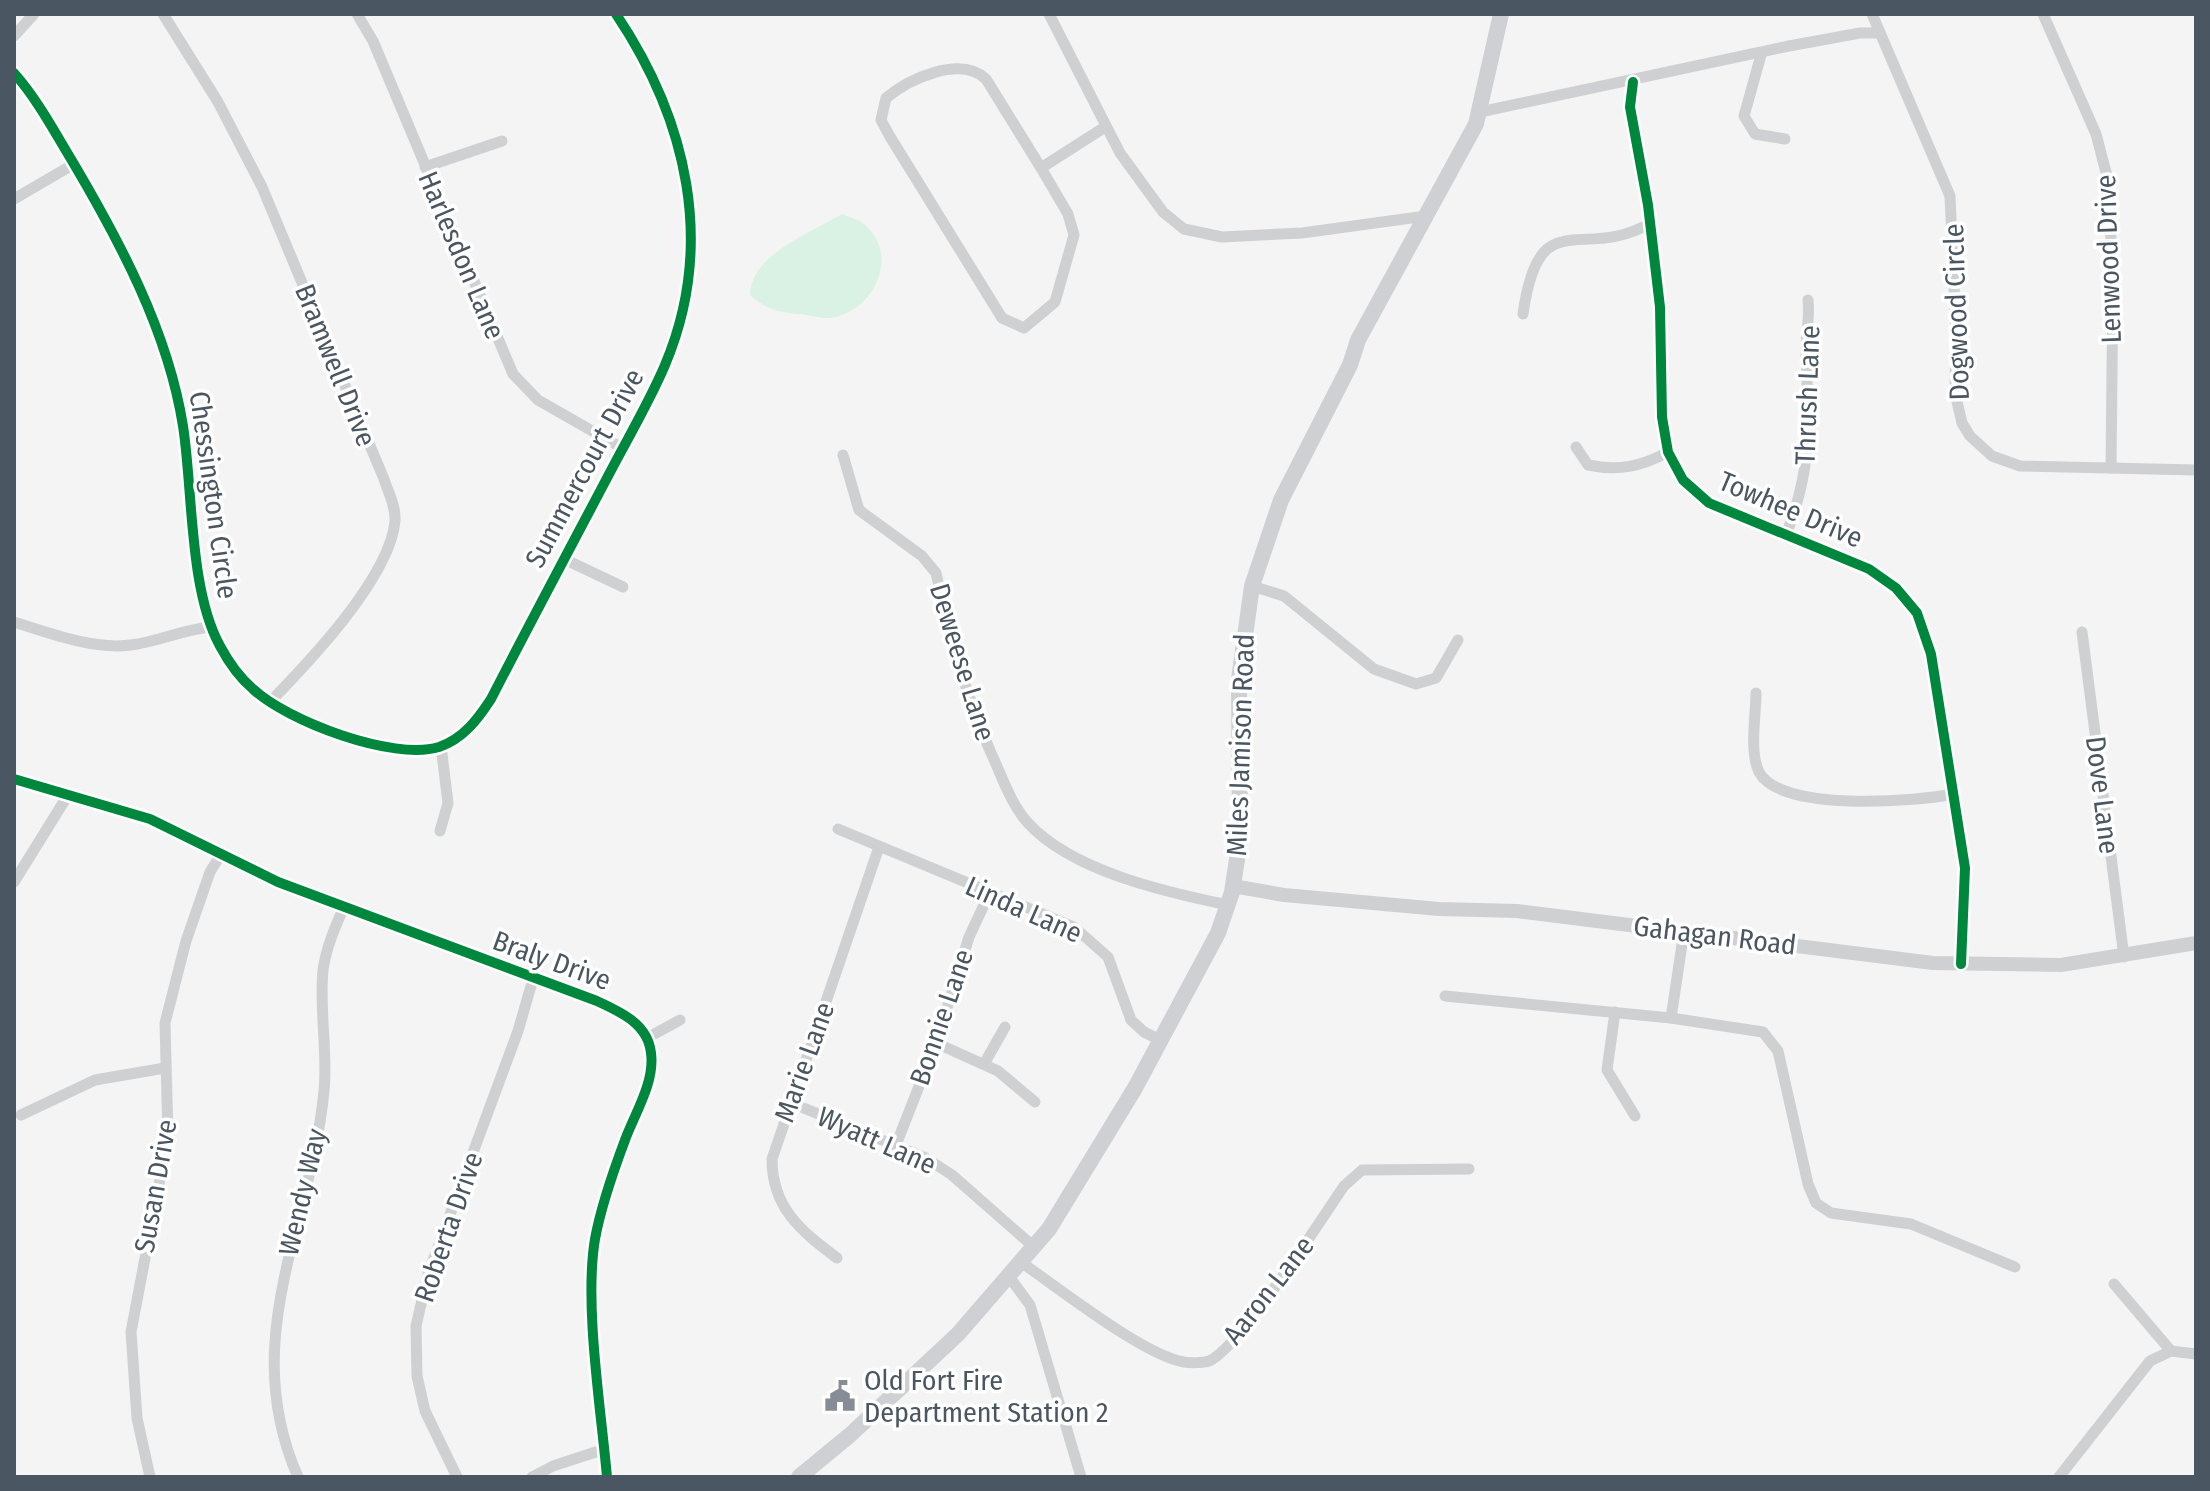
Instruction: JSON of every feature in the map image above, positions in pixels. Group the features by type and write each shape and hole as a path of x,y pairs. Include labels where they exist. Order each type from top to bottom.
{"main road":[{"name":"Miles Jamison Road","path":"799,1477 850,1435 958,1334 1022,1263 1082,1180 1218,933 1233,886 1241,828 1239,679 1252,586 1281,500 1350,365 1358,340 1480,112 1501,14"}],"street":[{"path":"14,36 34,14"},
{"name":"Bramwell Drive","path":"163,14 218,102 262,187 384,479 394,511 391,542 374,579 270,702"},
{"name":"Harlesdon Lane","path":"357,14 373,41 513,374 538,400 622,448"},
{"name":"Summercourt Drive","path":"441,746 463,733 483,711 666,364 687,293 692,265 692,209 687,174 666,103 616,14"},
{"path":"1049,14 1105,127 1163,212 1176,225 1203,236 1302,233 1426,216"},
{"name":"Dogwood Circle","path":"1872,14 1950,196 1956,329 1955,393 1962,423 1980,447 2006,463 2049,468 2196,470"},
{"name":"Lenwood Drive","path":"2043,14 2096,134 2108,180 2113,280 2111,468"},
{"path":"1480,112 1834,38 1880,33"},
{"path":"1761,55 1744,116 1755,134 1785,139"},
{"path":"956,69 977,71 986,79 1041,168 1068,214 1074,235 1055,302 1024,328 1002,318 889,135 881,120 886,98 914,79 956,69"},
{"name":"Chessington Circle","path":"14,73 74,164 122,250 172,379 182,423 199,567 210,627 232,665 252,689 270,702"},
{"name":"Towhee Drive","path":"1633,82 1630,107 1651,223 1660,307 1662,417 1668,452 1683,480 1709,503 1869,569 1896,588 1917,613 1931,654 1965,868 1961,964"},
{"path":"1041,168 1105,127"},
{"path":"425,167 502,141"},
{"path":"14,199 74,164"},
{"path":"1523,314 1532,268 1541,253 1553,244 1626,234 1651,223"},
{"name":"Thrush Lane","path":"1786,535 1803,489 1806,470 1810,408 1806,352 1808,300"},
{"path":"1576,447 1588,465 1624,470 1668,452"},
{"name":"Deweese Lane","path":"843,455 859,510 922,556 936,573 972,708 1010,796 1028,822 1052,843 1098,867 1186,896 1228,905"},
{"path":"564,559 623,587"},
{"path":"1252,586 1277,591 1374,669 1407,683 1416,684 1436,678 1458,640"},
{"name":"Chessington Circle","path":"14,622 86,642 126,645 153,641 183,629 210,627"},
{"name":"Dove Lane","path":"2082,632 2124,957"},
{"path":"1756,693 1756,760 1762,776 1774,788 1867,802 1953,794"},
{"path":"270,702 288,713 383,749 412,751 441,746 448,803 440,831"},
{"name":"Braly Drive","path":"14,779 150,819 278,882 622,1012 647,1038"},
{"path":"14,882 68,795"},
{"name":"Linda Lane","path":"838,829 1063,922 1094,941 1114,968 1131,1020 1144,1032 1160,1040"},
{"name":"Marie Lane","path":"837,1258 796,1226 775,1191 772,1159 789,1102 879,847"},
{"name":"Susan Drive","path":"150,1477 137,1418 131,1332 168,1137 165,1023 174,982 206,881 221,854"},
{"name":"Gahagan Road","path":"1233,886 1284,895 1439,909 1517,911 1961,964 2035,966 2124,957 2196,943"},
{"name":"Bonnie Lane","path":"896,1145 936,1043 956,971 990,892"},
{"name":"Wendy Way","path":"298,1477 278,1403 275,1328 282,1279 313,1154 324,1091 323,967 344,907"},
{"path":"1671,1018 1684,931"},
{"name":"Roberta Drive","path":"457,1477 422,1399 415,1352 416,1326 428,1274 518,1031 533,979"},
{"path":"1445,996 1671,1018 1763,1032 1775,1044 1808,1184 1823,1209 1841,1215 1911,1224 2015,1267"},
{"path":"1615,1012 1607,1070 1635,1116"},
{"path":"607,1477 595,1321 594,1251 606,1197 650,1072 651,1049 647,1038 680,1020"},
{"path":"984,1064 1005,1027"},
{"path":"936,1043 1003,1074 1035,1102"},
{"path":"21,1115 95,1080 165,1068"},
{"name":"Wyatt Lane","path":"789,1102 926,1158 952,1175 1034,1247"},
{"name":"Aaron Lane","path":"1022,1263 1121,1332 1185,1363 1210,1361 1235,1339 1344,1186 1362,1170 1469,1169"},
{"path":"1010,1278 1030,1305 1081,1477"},
{"path":"2114,1284 2171,1351"},
{"path":"2059,1477 2150,1361 2171,1351 2196,1354"},
{"path":"532,1477 553,1466 605,1449"}],"green space":[{"path":"842,214 864,224 875,237 880,251 878,280 860,305 846,313 824,318 773,309 750,295 760,268 771,256"}],"cycle path":[{"path":"14,73 44,114 89,190 124,254 154,321 176,391 183,426 197,569 210,623 223,652 248,685 290,714 369,743 419,750 439,747 463,734 491,699 652,393 680,320 689,274 691,229 686,184 676,140 661,97 641,55 616,14"},
{"path":"1633,82 1630,107 1648,205 1660,307 1662,417 1668,452 1683,480 1709,503 1869,569 1896,588 1917,613 1931,654 1965,868 1961,964"},
{"path":"14,779 150,819 278,882 597,1001 632,1020 645,1034 651,1053 650,1075 608,1189 595,1239 592,1265 592,1325 607,1477"}],"place":[{"name":"Old Fort Fire Department Station 2","path":"840,1396"}]}
